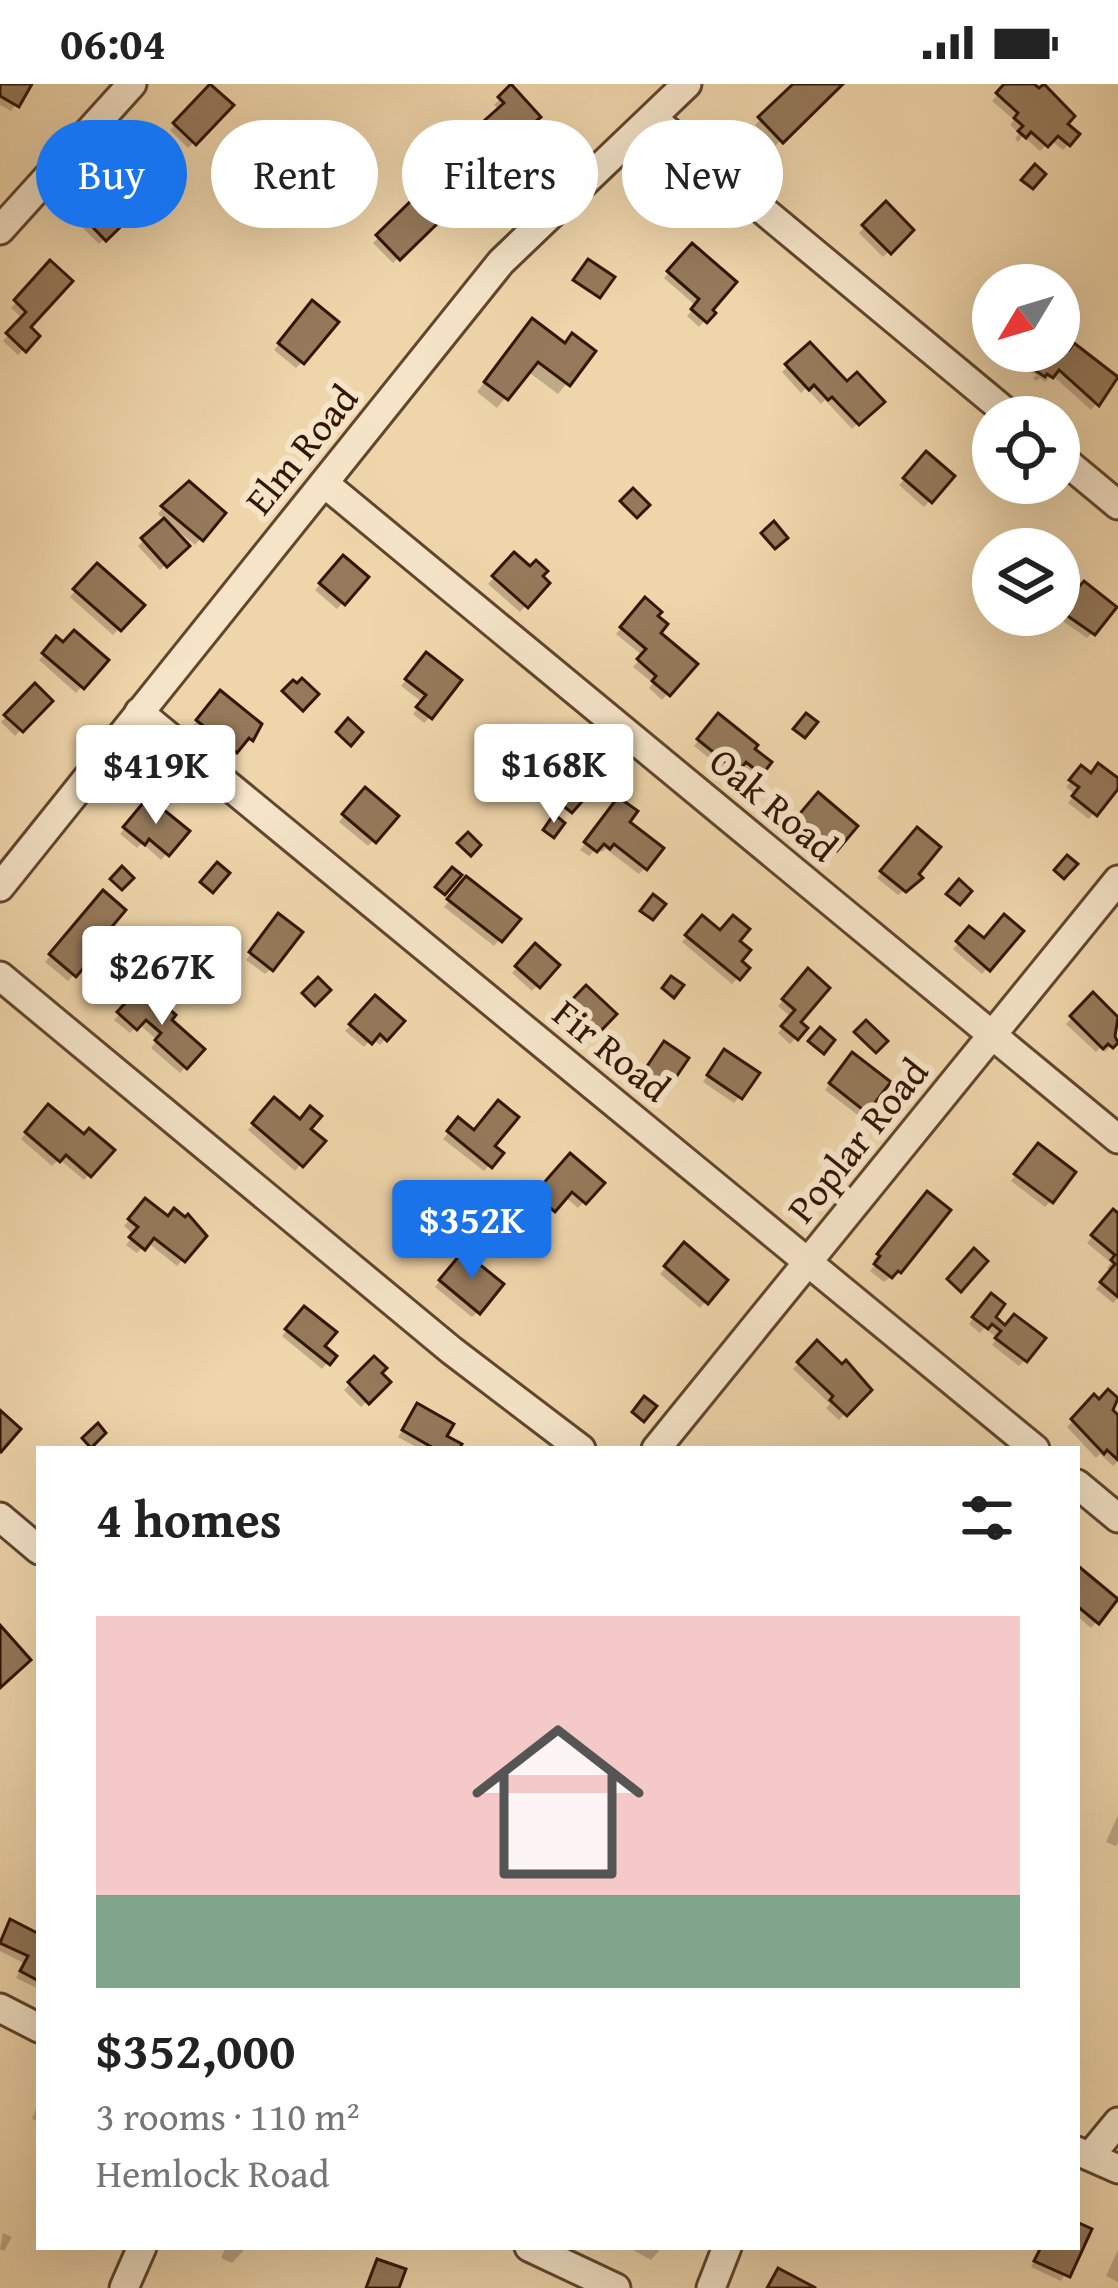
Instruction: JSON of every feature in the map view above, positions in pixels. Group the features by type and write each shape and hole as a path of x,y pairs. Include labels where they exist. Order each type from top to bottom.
{"street":[{"path":"0,230 132,84"},
{"name":"Elm Road","path":"0,886 501,262 687,84"},
{"path":"652,118 987,396"},
{"path":"1080,474 1118,506"},
{"name":"Oak Road","path":"324,483 1118,1139"},
{"name":"Fir Road","path":"140,712 1031,1446"},
{"name":"Poplar Road","path":"658,1446 1118,880"},
{"path":"0,976 452,1350 577,1446"},
{"path":"1080,1486 1118,1518"},
{"path":"0,1517 36,1547"},
{"path":"0,2008 36,2026"},
{"path":"1118,2122 1083,2154 1118,2169"},
{"path":"124,2288 141,2250"},
{"path":"535,2250 616,2288"},
{"path":"711,2288 726,2250"}],"building":[{"path":"0,84 32,84 19,107 0,96"},
{"path":"210,84 234,105 220,120 211,120 211,129 196,145 187,136 187,120 176,120"},
{"path":"511,84 541,117 485,120 504,103 498,97"},
{"path":"793,84 843,84 783,143 783,120 758,117"},
{"path":"1004,84 1039,88 1044,84 1075,116 1068,124 1080,134 1070,146 1058,136 1048,147 1031,132 1026,138 1018,131 1023,126 1014,118 1018,113 996,93"},
{"path":"1035,164 1046,174 1033,189 1021,180"},
{"path":"886,201 914,230 891,254 862,225"},
{"path":"402,210 402,228 433,228 400,260 376,235"},
{"path":"94,228 119,228 106,241"},
{"path":"692,243 737,282 707,323 691,309 699,299 667,271"},
{"path":"588,259 615,277 600,298 573,280"},
{"path":"50,260 73,281 31,327 40,336 26,352 6,333 26,312 14,300"},
{"path":"312,300 339,322 304,364 278,343"},
{"path":"532,318 565,343 572,333 596,351 570,386 538,362 508,400 484,382"},
{"path":"810,342 847,381 857,372 885,402 859,425 832,397 828,400 814,385 809,390 785,364"},
{"path":"1080,348 1118,377 1099,406 1061,372 1080,372"},
{"path":"926,451 955,476 932,503 903,478"},
{"path":"189,481 226,513 203,541 161,506"},
{"path":"633,488 650,505 637,518 620,501"},
{"path":"164,518 190,546 167,567 141,538"},
{"path":"774,521 788,538 775,549 761,533"},
{"path":"514,552 530,566 536,560 548,571 543,576 550,583 528,608 492,576"},
{"path":"343,555 369,577 345,605 319,583"},
{"path":"97,563 145,605 121,631 73,589"},
{"path":"1084,581 1117,607 1095,635 1080,625"},
{"path":"645,597 668,624 661,633 698,664 670,696 637,659 646,649 620,627"},
{"path":"74,630 109,660 84,689 42,653 56,636 63,642"},
{"path":"426,652 462,680 432,719 416,707 426,695 405,679"},
{"path":"302,678 319,694 303,711 282,691"},
{"path":"35,683 53,701 23,732 4,715"},
{"path":"220,690 262,724 253,741 249,738 237,753 196,720"},
{"path":"718,713 772,762 762,775 746,762 738,772 697,739"},
{"path":"806,713 818,722 805,738 793,729"},
{"path":"348,718 363,732 351,746 336,732"},
{"path":"515,729 540,749 536,754 549,764 532,785 494,756"},
{"path":"1098,763 1118,778 1118,789 1097,816 1072,796 1079,787 1069,780 1081,765 1091,773"},
{"path":"573,772 593,789 572,813 552,797"},
{"path":"365,787 399,816 376,843 342,814"},
{"path":"818,792 858,826 837,851 797,817"},
{"path":"148,797 190,831 169,856 149,839 145,845 123,827"},
{"path":"618,797 638,811 630,822 664,848 647,870 614,844 610,849 604,844 597,852 584,842"},
{"path":"554,814 565,823 554,838 543,830"},
{"path":"917,827 941,847 919,874 923,878 906,892 880,871"},
{"path":"468,832 481,845 471,856 457,843"},
{"path":"1067,855 1078,864 1064,879 1054,870"},
{"path":"217,862 230,873 213,893 200,882"},
{"path":"122,866 134,878 122,890 110,879"},
{"path":"452,867 462,875 445,895 435,887"},
{"path":"466,876 521,919 502,942 447,899"},
{"path":"959,879 972,891 960,905 946,894"},
{"path":"103,890 126,910 76,977 49,954"},
{"path":"653,894 666,904 653,920 640,911"},
{"path":"278,913 303,932 273,971 249,952"},
{"path":"1004,914 1024,931 990,971 956,941 969,926 984,938"},
{"path":"702,915 720,930 733,915 750,929 740,941 751,950 742,961 750,968 740,980 685,935"},
{"path":"535,943 560,965 540,988 515,966"},
{"path":"808,968 830,988 801,1022 808,1028 798,1040 781,1026 795,1010 782,999"},
{"path":"671,976 684,985 674,998 662,988"},
{"path":"318,977 331,990 315,1006 302,993"},
{"path":"586,985 617,1014 596,1036 565,1007"},
{"path":"136,991 156,1008 161,1002 176,1015 172,1020 205,1049 187,1069 155,1040 161,1033 146,1020 137,1030 117,1012"},
{"path":"1093,992 1118,1017 1118,1043 1113,1048 1108,1044 1103,1049 1070,1016"},
{"path":"375,995 405,1021 387,1041 380,1034 372,1044 349,1024"},
{"path":"866,1020 888,1041 876,1053 854,1032"},
{"path":"820,1027 835,1040 824,1054 808,1041"},
{"path":"664,1041 689,1058 664,1095 639,1078"},
{"path":"724,1049 760,1073 742,1099 707,1075"},
{"path":"852,1052 891,1082 867,1113 829,1083"},
{"path":"274,1097 300,1119 310,1106 322,1116 311,1129 326,1141 303,1167 252,1123"},
{"path":"498,1100 519,1117 495,1146 504,1153 492,1168 447,1131 458,1117 474,1130"},
{"path":"48,1104 84,1134 89,1128 115,1150 91,1177 66,1155 60,1162 25,1132"},
{"path":"1038,1143 1076,1172 1053,1203 1014,1174"},
{"path":"570,1153 605,1183 586,1204 572,1192 555,1212 534,1194"},
{"path":"927,1191 951,1210 892,1278 874,1264 877,1254"},
{"path":"145,1198 168,1216 174,1208 185,1217 188,1214 207,1236 185,1262 154,1238 145,1250 129,1237 138,1227 128,1219"},
{"path":"1113,1209 1118,1213 1118,1297 1100,1282 1115,1264 1111,1260 1115,1255 1091,1235"},
{"path":"684,1242 728,1280 708,1304 664,1266"},
{"path":"974,1248 988,1261 961,1292 947,1279"},
{"path":"463,1251 504,1284 480,1314 439,1280"},
{"path":"991,1293 1005,1304 996,1317 1005,1325 1014,1314 1046,1338 1027,1362 995,1338 1001,1331 992,1324 988,1329 972,1317"},
{"path":"304,1306 337,1332 325,1346 337,1356 330,1365 285,1329"},
{"path":"817,1340 842,1364 846,1360 872,1390 847,1416 797,1362"},
{"path":"374,1356 387,1368 382,1373 391,1382 369,1404 348,1382"},
{"path":"1108,1389 1118,1398 1113,1410 1118,1415 1118,1460 1107,1450 1104,1454 1071,1419 1094,1394 1099,1399"},
{"path":"644,1396 657,1406 644,1422 632,1412"},
{"path":"417,1403 454,1424 447,1436 462,1444 430,1446 402,1430"},
{"path":"0,1410 21,1429 1,1452 0,1451"},
{"path":"98,1423 106,1433 93,1446 82,1438"},
{"path":"1080,1567 1118,1599 1099,1624 1080,1608"},
{"path":"0,1625 31,1660 0,1688"},
{"path":"10,1919 36,1932 36,1979 20,1971 28,1956 0,1943"},
{"path":"1080,2223 1092,2229 1070,2277 1034,2261 1040,2250 1080,2250"},
{"path":"377,2259 406,2269 399,2288 366,2288"},
{"path":"778,2268 816,2288 767,2288"}]}
